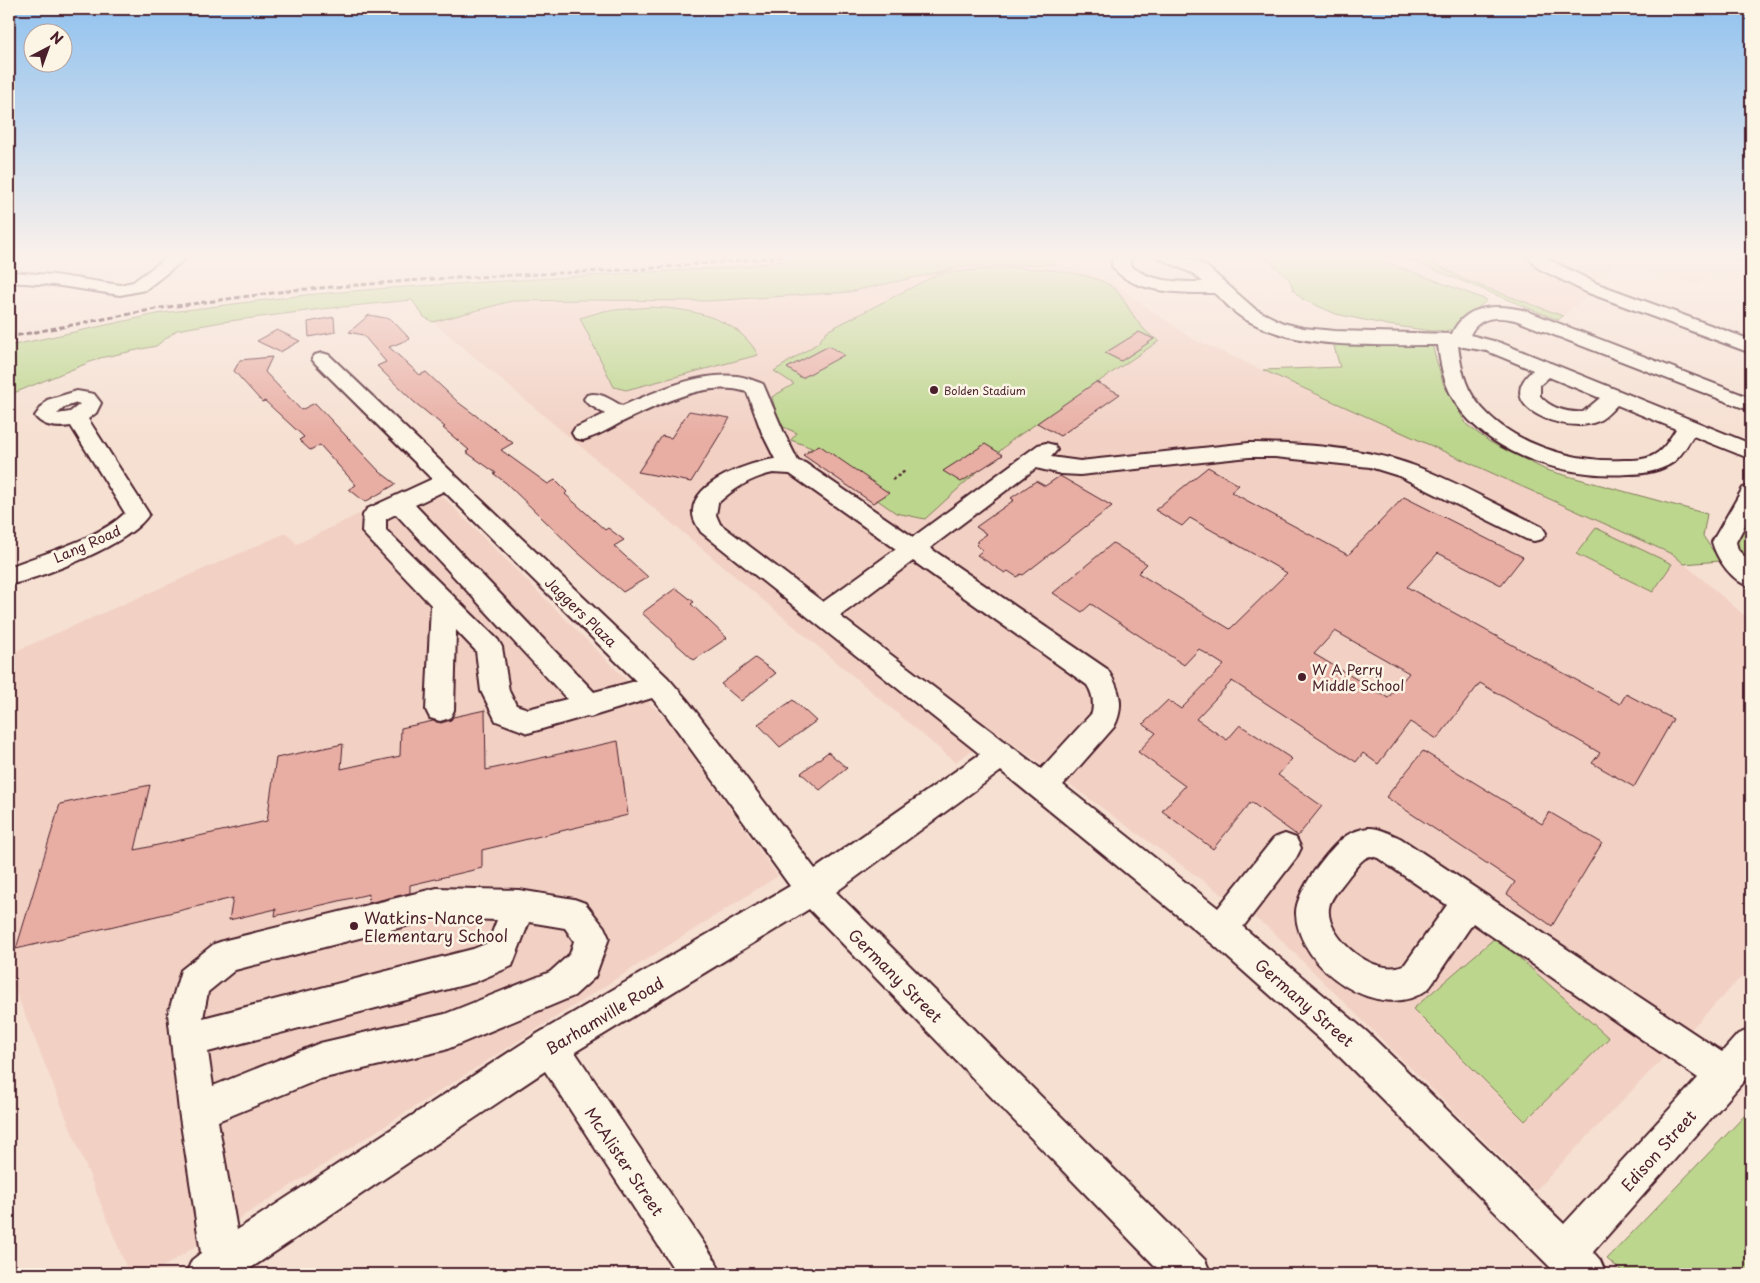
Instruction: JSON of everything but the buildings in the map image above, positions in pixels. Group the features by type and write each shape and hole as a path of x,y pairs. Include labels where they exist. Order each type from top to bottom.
{"street":[{"path":"1252,315 1276,327 1302,334 1335,337 1453,340 1487,344 1751,452"},
{"path":"1482,315 1453,340 1455,384 1465,400 1485,423 1495,431 1540,454 1580,466 1611,468 1638,466 1664,459 1688,426"},
{"path":"1519,315 1751,405"},
{"path":"1664,315 1751,347"},
{"name":"Jaggers Plaza","path":"322,359 658,686 677,708 812,890"},
{"path":"1547,368 1531,384 1529,392 1531,398 1538,406 1552,414 1571,419 1587,418 1600,410 1614,396"},
{"path":"582,433 676,391 690,387 733,381 756,388 760,394 773,433 789,465 805,472 1097,677 1103,686 1108,708 1104,719 1042,787"},
{"path":"594,399 622,415"},
{"name":"Lang Road","path":"9,576 112,535 132,522 137,514 76,417"},
{"path":"822,616 1041,454 1061,467 1080,468 1226,452 1275,450 1372,460 1408,472 1534,533"},
{"name":"Germany Street","path":"789,465 766,466 756,469 715,493 704,506 706,523 712,530 1042,787 1221,930 1354,1044 1576,1264"},
{"path":"446,481 375,515 374,532 489,647 495,691 506,713 528,721 590,706 658,686"},
{"path":"1751,493 1724,542 1727,553 1751,577"},
{"path":"399,503 590,706"},
{"path":"440,710 444,602"},
{"name":"Barhamville Road","path":"215,1268 550,1047 812,890 1001,755"},
{"path":"1468,901 1417,976 1404,983 1388,984 1366,979 1344,966 1327,950 1318,934 1312,915 1315,899 1352,848 1368,842 1377,842 1389,848 1468,901 1725,1075"},
{"path":"1221,930 1285,848"},
{"name":"Germany Street","path":"812,890 1191,1274"},
{"path":"198,1111 320,1061 445,1032 562,984 583,965 592,938 574,914 519,905 436,903 226,956 193,982 185,1014 198,1111 215,1268"},
{"path":"188,1040 475,965 500,954 519,905"},
{"name":"McAlister Street","path":"550,1047 701,1274"},
{"name":"Edison Street","path":"1576,1264 1725,1075 1751,1047"}],"path":[{"path":"892,480 904,471"}],"shaded area":[{"name":"W A Perry Middle School","path":"452,315 1158,315 1191,338 1674,555 1751,621 1751,967 1535,1191 1270,929 998,733 955,762 433,322"},
{"name":"Watkins-Nance Elementary School","path":"427,481 668,721 778,876 152,1274 129,1274 9,975 9,654 286,533 297,544"}],"green space":[{"path":"153,315 277,315 177,330 156,346 100,358 9,395 9,346"},
{"path":"422,315 460,315 433,322"},
{"path":"591,315 703,315 726,324 738,332 749,342 758,355 626,390 614,387 580,318"},
{"name":"Bolden Stadium","path":"858,315 1134,315 1141,327 1159,341 1012,440 925,519 896,513 807,451 812,448 791,440 797,433 779,425 772,397 794,384 774,371 818,343 827,331"},
{"path":"1340,315 1471,315 1454,330 1432,331 1388,325"},
{"path":"1545,315 1563,316 1558,320"},
{"path":"1333,343 1432,345 1444,386 1467,425 1490,442 1546,470 1707,514 1703,536 1720,561 1684,564 1674,555 1263,370 1340,367"},
{"path":"1751,517 1751,566 1743,559 1735,543"},
{"path":"1596,528 1672,564 1653,592 1576,554"},
{"path":"1496,937 1609,1038 1525,1121 1413,1009"},
{"path":"1751,1109 1751,1274 1625,1274 1607,1259"}],"railway":[{"path":"9,337 125,315"}],"place":[{"name":"Bolden Stadium","path":"934,390"},
{"name":"W A Perry Middle School","path":"1302,677"},
{"name":"Watkins-Nance Elementary School","path":"354,926"}]}
